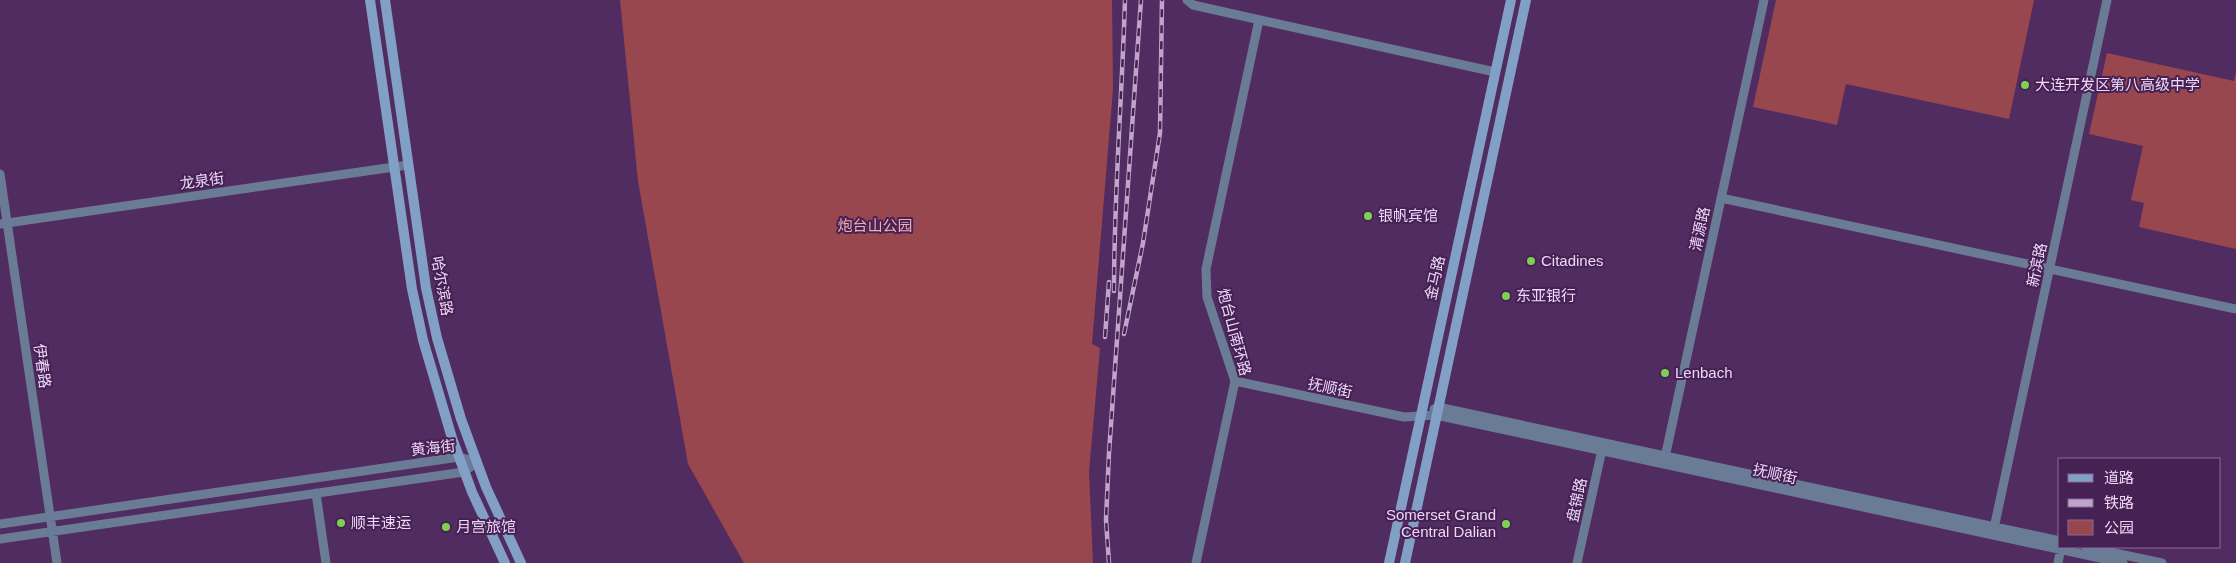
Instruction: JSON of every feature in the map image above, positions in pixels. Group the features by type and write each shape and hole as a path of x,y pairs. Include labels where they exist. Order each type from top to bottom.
{"street":[{"name":"哈尔滨路","path":"370,0 412,289 423,340 433,381 464,472 505,563"},
{"name":"哈尔滨路","path":"385,0 426,288 437,338 448,379 477,462 521,563"},
{"path":"1186,0 1193,6 1495,72"},
{"name":"金马路","path":"1389,563 1510,0"},
{"name":"金马路","path":"1405,563 1526,0"},
{"name":"清源路","path":"1664,460 1764,0"},
{"name":"新滨路","path":"1993,531 2107,0"},
{"name":"炮台山南环路","path":"1196,563 1235,381 1207,297 1206,269 1259,20"},
{"name":"龙泉街","path":"4,224 408,165"},
{"name":"伊春路","path":"0,174 4,224 57,563"},
{"path":"1721,198 2236,309"},
{"name":"抚顺街","path":"1235,381 1404,418 1421,416 1437,411 2058,545"},
{"name":"盘锦路","path":"1577,563 1602,447"},
{"name":"黄海街","path":"0,524 459,457 477,462"},
{"name":"黄海街","path":"0,539 464,472 477,462"},
{"path":"316,493 326,563"},
{"path":"2058,563 2061,548"},
{"name":"抚顺街","path":"2068,548 2122,563"},
{"path":"2091,548 2162,563"}],"green space":[{"name":"炮台山公园","path":"620,0 1112,0 1113,89 1092,344 1100,348 1089,472 1093,563 744,563 688,464 638,181"},
{"path":"1776,0 2034,0 2009,119 1846,84 1837,125 1753,107"},
{"path":"2107,53 2234,81 2236,72 2236,249 2139,227 2144,203 2131,200 2143,146 2089,134"}],"railway":[{"path":"1114,291 1115,218 1125,0"},
{"path":"1109,563 1106,520 1109,453 1141,0"},
{"path":"1124,334 1143,243 1160,133 1162,0"},
{"path":"1105,337 1109,282"}],"place":[{"name":"大连开发区第八高级中学","path":"2025,85"},
{"name":"银帆宾馆","path":"1368,216"},
{"name":"Citadines","path":"1531,261"},
{"name":"东亚银行","path":"1506,296"},
{"name":"Lenbach","path":"1665,373"},
{"name":"顺丰速运","path":"341,523"},
{"name":"Somerset Grand Central Dalian","path":"1506,524"},
{"name":"月宫旅馆","path":"446,527"}]}
